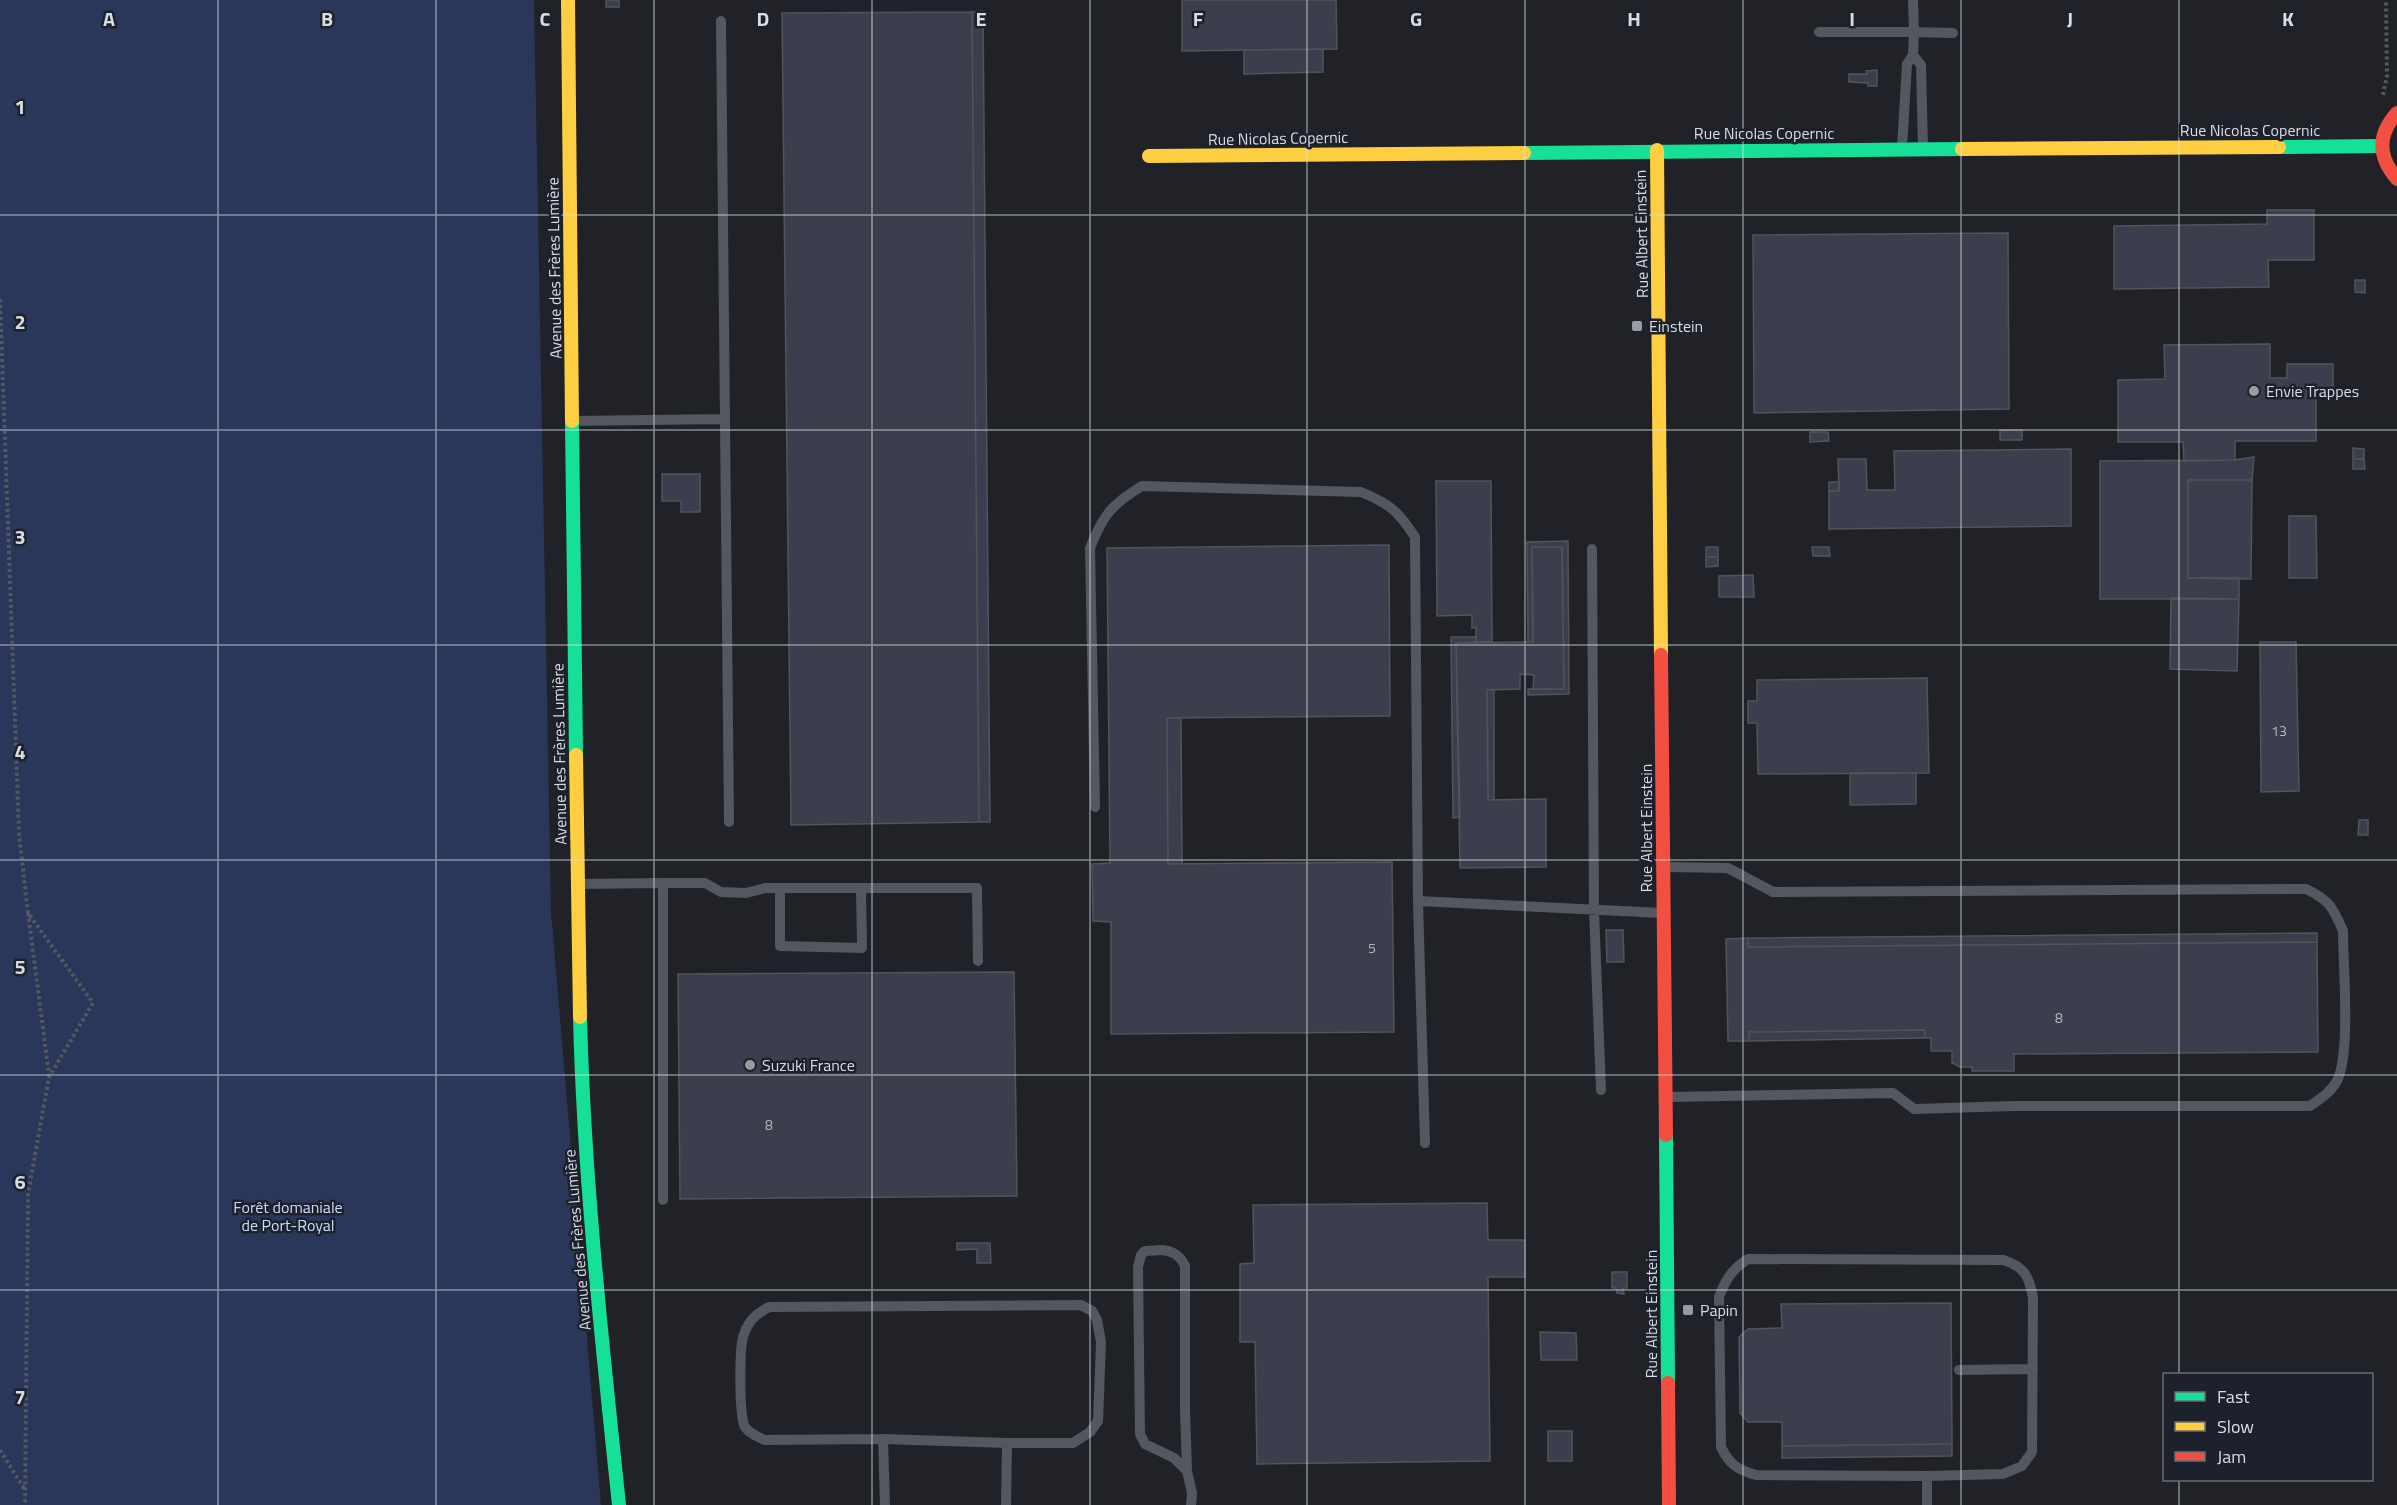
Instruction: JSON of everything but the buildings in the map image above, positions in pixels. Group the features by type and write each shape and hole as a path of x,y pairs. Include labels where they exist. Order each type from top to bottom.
{"street":[{"name":"Avenue des Frères Lumière","path":"568,0 577,885 582,1082 592,1244 619,1505"},
{"path":"2397,111 2387,122 2380,146 2382,158 2397,178 2397,183"},
{"name":"Rue Nicolas Copernic","path":"1149,156 1657,150 2380,146"},
{"name":"Rue Albert Einstein","path":"1657,150 1669,1505"}],"lane":[{"path":"1902,149 1907,64 1913,55 1913,0"},
{"path":"721,21 729,822"},
{"path":"1820,32 1953,33"},
{"path":"1913,55 1921,65 1923,149"},
{"path":"572,422 724,419"},
{"path":"1095,807 1090,548 1101,522 1120,499 1142,486 1361,492 1382,501 1401,515 1415,537 1418,901 1425,1143"},
{"path":"1592,549 1594,910 1601,1090"},
{"path":"1663,867 1728,868 1773,892 2306,889 2324,897 2336,913 2343,931 2344,1060 2336,1082 2324,1097 2310,1106 2013,1106 1914,1109 1893,1093 1664,1097"},
{"path":"577,885 705,883 721,892 746,893 765,888 977,888 978,961"},
{"path":"663,884 663,1200"},
{"path":"780,888 780,946 862,948 861,888"},
{"path":"1418,901 1663,913"},
{"path":"1187,1471 1174,1458 1145,1444 1140,1434 1138,1267 1141,1255 1145,1251 1172,1251 1180,1256 1185,1266 1185,1409 1187,1471 1191,1505"},
{"path":"1748,1259 2003,1260 2018,1265 2031,1283 2033,1298 2032,1452 2022,1466 2003,1474 1927,1476 1756,1475 1738,1470 1726,1459 1721,1447 1719,1297 1726,1278 1738,1266 1748,1259"},
{"path":"1081,1305 1092,1311 1097,1320 1101,1342 1098,1421 1090,1432 1072,1443 883,1439 765,1440 753,1435 745,1427 741,1413 742,1337 756,1314 769,1307 1081,1305"},
{"path":"1959,1370 2033,1369"},
{"path":"883,1439 885,1505"},
{"path":"1006,1505 1007,1443"},
{"path":"1927,1476 1928,1505"}],"path":[{"path":"2382,99 2387,76 2386,0"},
{"path":"0,299 19,834 49,1077 28,1194 25,1505"},
{"path":"27,913 93,1003 49,1077"},
{"path":"0,1450 25,1490"}],"green space":[{"name":"Forêt domaniale de Port-Royal","path":"0,0 534,0 551,911 601,1505 0,1505"}],"traffic: fast":[{"path":"2279,147 2380,146"},
{"path":"1524,153 1962,149"},
{"path":"572,421 576,755"},
{"path":"580,1017 585,1139 600,1322 619,1505"},
{"path":"1666,1135 1668,1383"}],"traffic: slow":[{"path":"568,0 572,421"},
{"path":"1962,149 2279,147"},
{"path":"1657,150 1661,655"},
{"path":"1149,156 1524,153"},
{"path":"576,755 580,1017"}],"traffic: jam":[{"path":"2397,113 2390,121 2382,146 2386,162 2397,179"},
{"path":"1661,655 1666,1135"},
{"path":"1668,1383 1669,1505"}],"place":[{"name":"Einstein","path":"1637,326"},
{"name":"Envie Trappes","path":"2254,391"},
{"name":"Suzuki France","path":"750,1065"},
{"name":"Papin","path":"1688,1310"}]}
